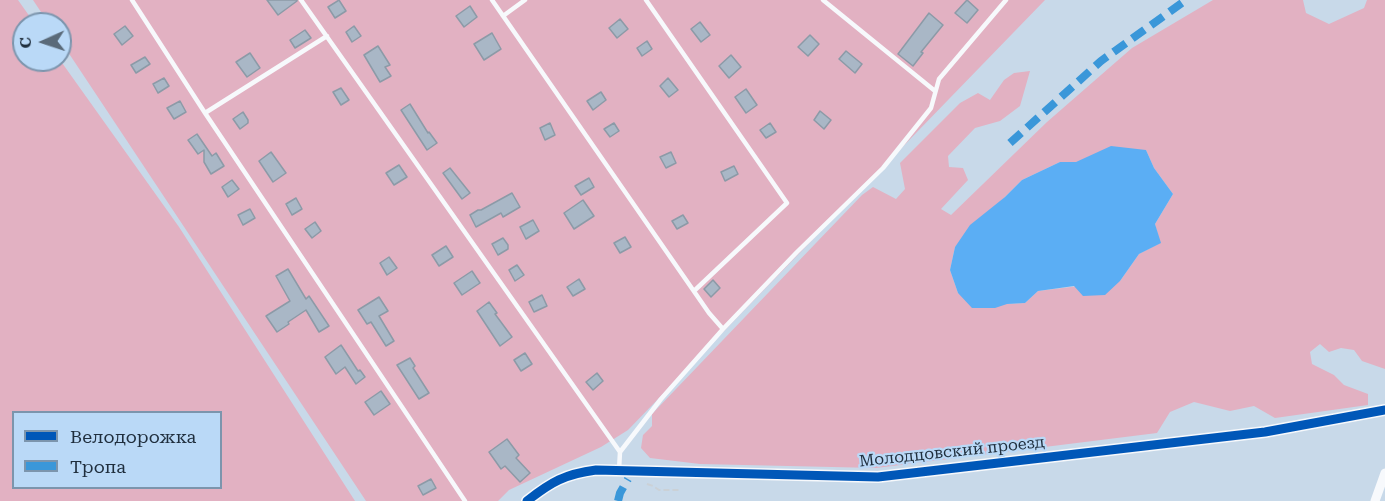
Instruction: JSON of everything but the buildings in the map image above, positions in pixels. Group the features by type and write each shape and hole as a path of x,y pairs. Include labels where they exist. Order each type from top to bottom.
{"street":[{"name":"Молодцовский проезд","path":"527,501 544,487 559,479 596,470 878,477 1265,432 1385,410"},
{"path":"1375,501 1385,473"}],"lane":[{"path":"132,0 465,501"},
{"path":"301,0 620,452"},
{"path":"492,0 709,313 723,329"},
{"path":"503,16 525,0"},
{"path":"646,0 787,203 694,291"},
{"path":"823,0 935,92"},
{"path":"619,470 620,452 661,399 796,252 883,168 931,108 939,79 1006,0"},
{"path":"206,113 327,36"}],"path":[{"path":"645,484 659,490 681,490"}],"shaded area":[{"path":"0,0 18,0 26,12 12,12 12,72 69,72 179,227 355,501 0,501"},
{"path":"33,0 1045,0 628,430 601,447 509,490 498,501 366,501 72,58 72,12 41,12"},
{"path":"1213,0 1303,0 1306,13 1329,24 1364,8 1367,0 1385,0 1385,369 1362,361 1354,350 1341,348 1329,352 1320,344 1310,352 1312,364 1334,375 1344,385 1368,394 1368,405 1275,418 1254,406 1230,411 1194,402 1170,412 1157,433 876,468 700,464 650,458 641,448 643,435 652,426 652,414 862,195 873,187 896,199 905,189 900,163 960,103 978,93 990,100 1004,80 1014,73 1030,71 1020,106 1000,121 975,128 948,156 949,167 963,168 968,180 941,209 951,215 1047,122 1132,48","holes":["1146,150 1154,168 1173,194 1155,224 1160,243 1139,254 1120,281 1038,291 1025,303 1007,304 958,293 950,270 955,247 1022,180 1060,162 1076,162"]}],"water":[{"path":"1111,146 1146,150 1154,168 1173,194 1155,224 1161,243 1139,254 1120,281 1105,295 1083,296 1074,286 1038,291 1025,303 1007,304 995,308 972,308 958,293 950,270 955,247 970,225 1022,180 1060,162 1076,162"}],"marked path":[{"path":"1010,143 1101,61 1186,0"},
{"path":"618,501 628,479"}],"cycle path":[{"path":"527,501 559,480 596,470 878,477 1265,432 1385,410"}]}
